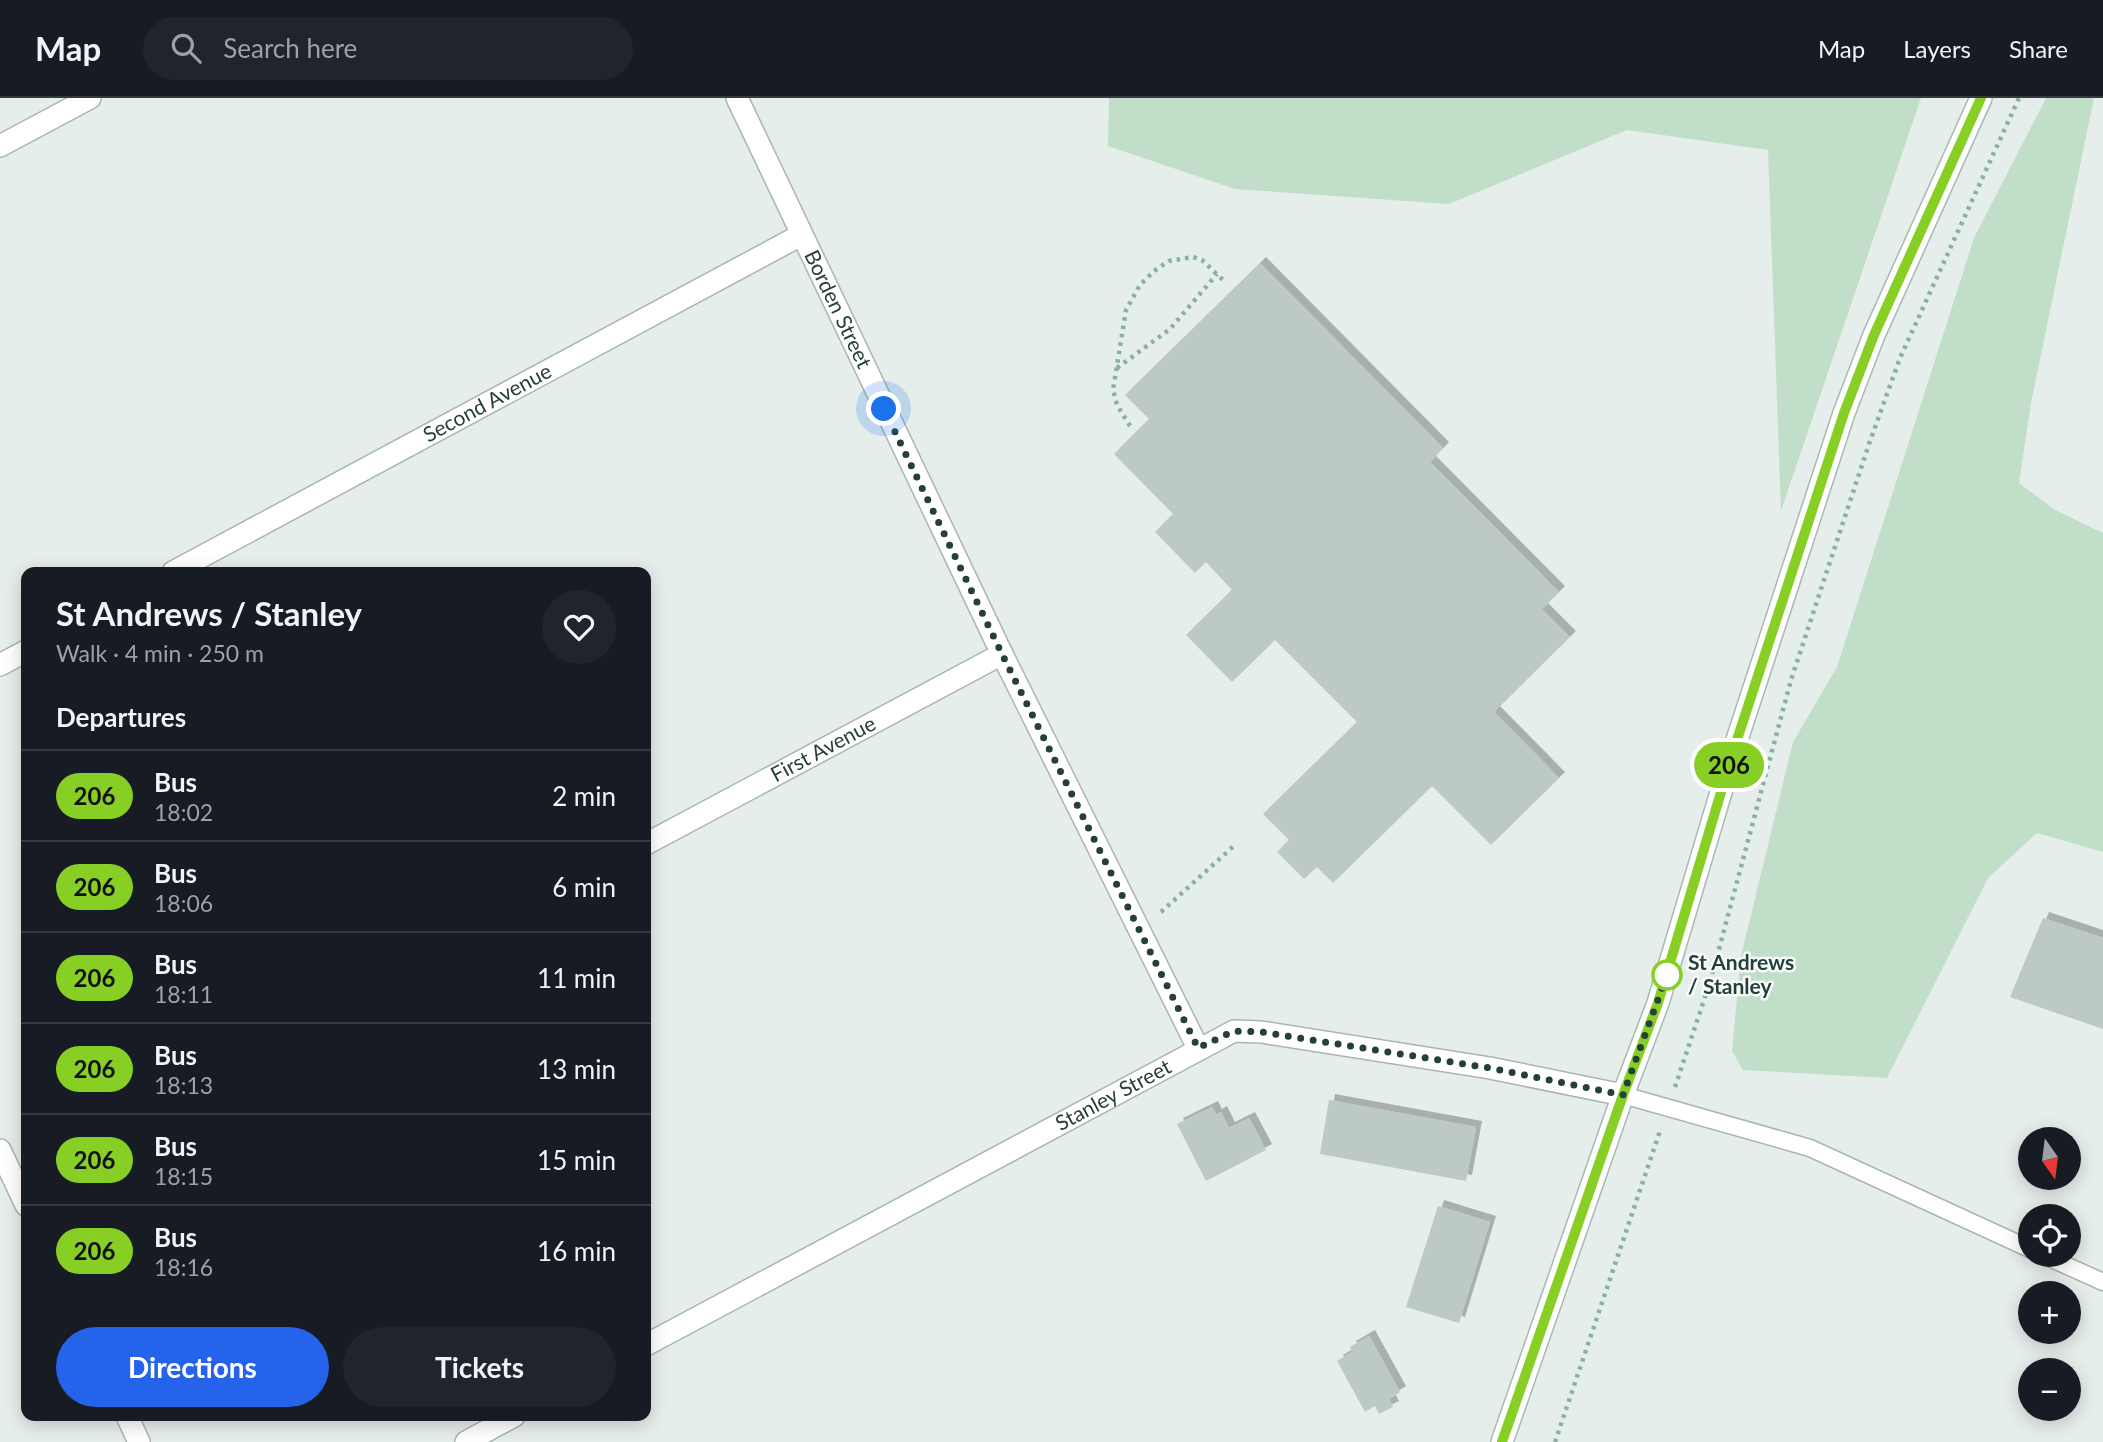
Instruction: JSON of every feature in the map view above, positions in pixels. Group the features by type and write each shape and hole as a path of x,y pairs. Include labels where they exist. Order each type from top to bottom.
{"street":[{"path":"0,146 90,98"},
{"name":"Borden Street","path":"737,98 1002,654 1198,1048"},
{"path":"1502,1442 1623,1095 1658,1003 1733,752 1844,413 1874,335 1981,98"},
{"name":"Second Avenue","path":"182,567 801,235"},
{"path":"0,665 21,654"},
{"name":"First Avenue","path":"651,841 1002,654"},
{"name":"Stanley Street","path":"651,1342 1234,1031 1261,1032 1490,1068 1623,1095"},
{"path":"0,1150 14,1181"},
{"path":"129,1421 139,1442"},
{"path":"466,1442 505,1421"}],"lane":[{"path":"1623,1095 1810,1148 2018,1243"},
{"path":"2070,1267 2103,1282"}],"path":[{"path":"1555,1442 1710,979 1791,680 1869,444 1900,358 2019,98"},
{"path":"1129,426 1117,405 1113,390 1126,310 1140,285 1169,261 1193,257 1202,260 1224,281"},
{"path":"1116,369 1170,329 1217,274"},
{"path":"1161,912 1236,844"}],"green space":[{"path":"1109,98 1921,98 1781,511 1768,150 1627,130 1449,204 1235,189 1108,146"},
{"path":"2046,98 2094,98 2031,403 2019,483 2055,510 2103,533 2103,852 2037,833 1988,878 1887,1078 1743,1070 1732,1051 1741,956 1793,742 1837,667 1974,238"}],"building":[{"path":"1260,263 1443,448 1430,462 1559,592 1542,609 1570,637 1494,712 1559,778 1491,845 1432,786 1333,883 1317,867 1304,879 1277,852 1289,840 1263,814 1357,722 1275,640 1232,682 1186,635 1232,590 1206,562 1195,573 1155,532 1173,514 1114,454 1149,419 1125,395"},
{"path":"2043,918 2103,938 2103,1029 2010,997"},
{"path":"1329,1100 1476,1127 1466,1181 1320,1154"},
{"path":"1212,1107 1216,1115 1221,1112 1229,1128 1249,1118 1266,1150 1206,1181 1177,1124"},
{"path":"1438,1206 1490,1222 1459,1323 1406,1307"},
{"path":"1369,1336 1400,1392 1389,1399 1393,1407 1379,1414 1375,1406 1365,1412 1337,1361 1352,1352 1350,1347"}],"bus line":[{"name":"206","path":"1502,1442 1623,1095 1658,1003 1733,752 1844,413 1874,335 1981,98"}],"place":[{"name":"St Andrews / Stanley","path":"1667,975"}],"route":[{"path":"884,409 1002,654 1198,1048 1234,1031 1261,1032 1490,1068 1623,1095 1667,975"}]}
